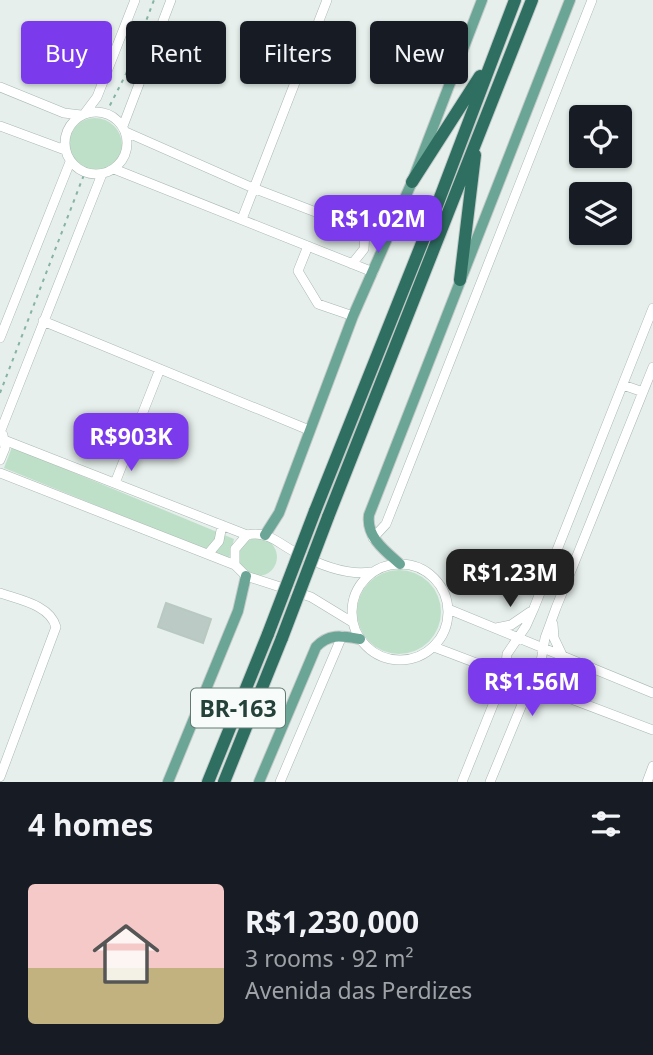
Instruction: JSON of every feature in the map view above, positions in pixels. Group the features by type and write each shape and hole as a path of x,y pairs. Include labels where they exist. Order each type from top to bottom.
{"highway":[{"name":"BR-163","path":"208,782 436,208 515,0"},
{"name":"BR-163","path":"224,782 532,0"},
{"path":"412,182 493,55"},
{"path":"460,280 463,235 479,132"}],"main road":[{"path":"265,535 279,513 353,316 412,182 482,0"},
{"path":"400,564 373,538 368,519 375,495 570,0"},
{"path":"168,782 238,611 246,576"},
{"path":"259,782 316,647 328,638 342,636 360,639"}],"street":[{"path":"135,0 97,97 67,130 65,150 71,162 85,172 102,174 114,169 125,157 127,149 124,129 171,0"},
{"path":"242,219 327,0"},
{"path":"373,538 386,524 592,0"},
{"path":"0,87 64,113 106,113 124,129 253,188 386,239"},
{"path":"0,126 65,150"},
{"path":"0,338 71,162"},
{"path":"114,169 373,272"},
{"path":"0,460 4,440 0,429 102,174"},
{"path":"352,264 364,249 365,231"},
{"path":"308,246 298,271 315,301 353,316"},
{"path":"461,782 505,675 507,654 519,638 534,608 653,308"},
{"path":"43,321 309,430"},
{"path":"490,782 540,667 552,620 653,367"},
{"path":"115,483 160,369"},
{"path":"623,385 643,392"},
{"path":"4,440 247,535 265,535 310,559 347,571 373,572 400,564 419,568 434,578 445,594 448,609 445,631 434,647 419,657 400,661 373,653 360,639 352,622 355,594 373,572"},
{"path":"0,473 235,565 246,576 311,597 352,622"},
{"path":"208,554 219,541 222,525"},
{"path":"235,565 235,549 247,535"},
{"path":"0,593 46,610 54,618 56,627 1,780"},
{"path":"496,629 511,625 534,608"},
{"path":"448,609 653,693"},
{"path":"552,620 554,638 562,655"},
{"path":"280,782 342,636"},
{"path":"434,647 653,730"},
{"path":"298,688 316,695"},
{"path":"646,782 653,766"}],"path":[{"path":"106,113 131,63 154,0"},
{"path":"0,393 85,172"}],"green space":[{"path":"95,118 114,126 122,145 114,164 95,172 76,164 68,145 76,126"},
{"path":"12,447 234,539 229,559 4,468"},
{"path":"258,538 271,544 277,557 271,570 258,576 245,570 239,557 245,544"},
{"path":"399,570 422,577 434,589 441,612 434,635 422,647 399,654 376,647 364,635 357,612 364,589 376,577"}],"building":[{"path":"166,603 211,619 203,643 158,627"}]}
